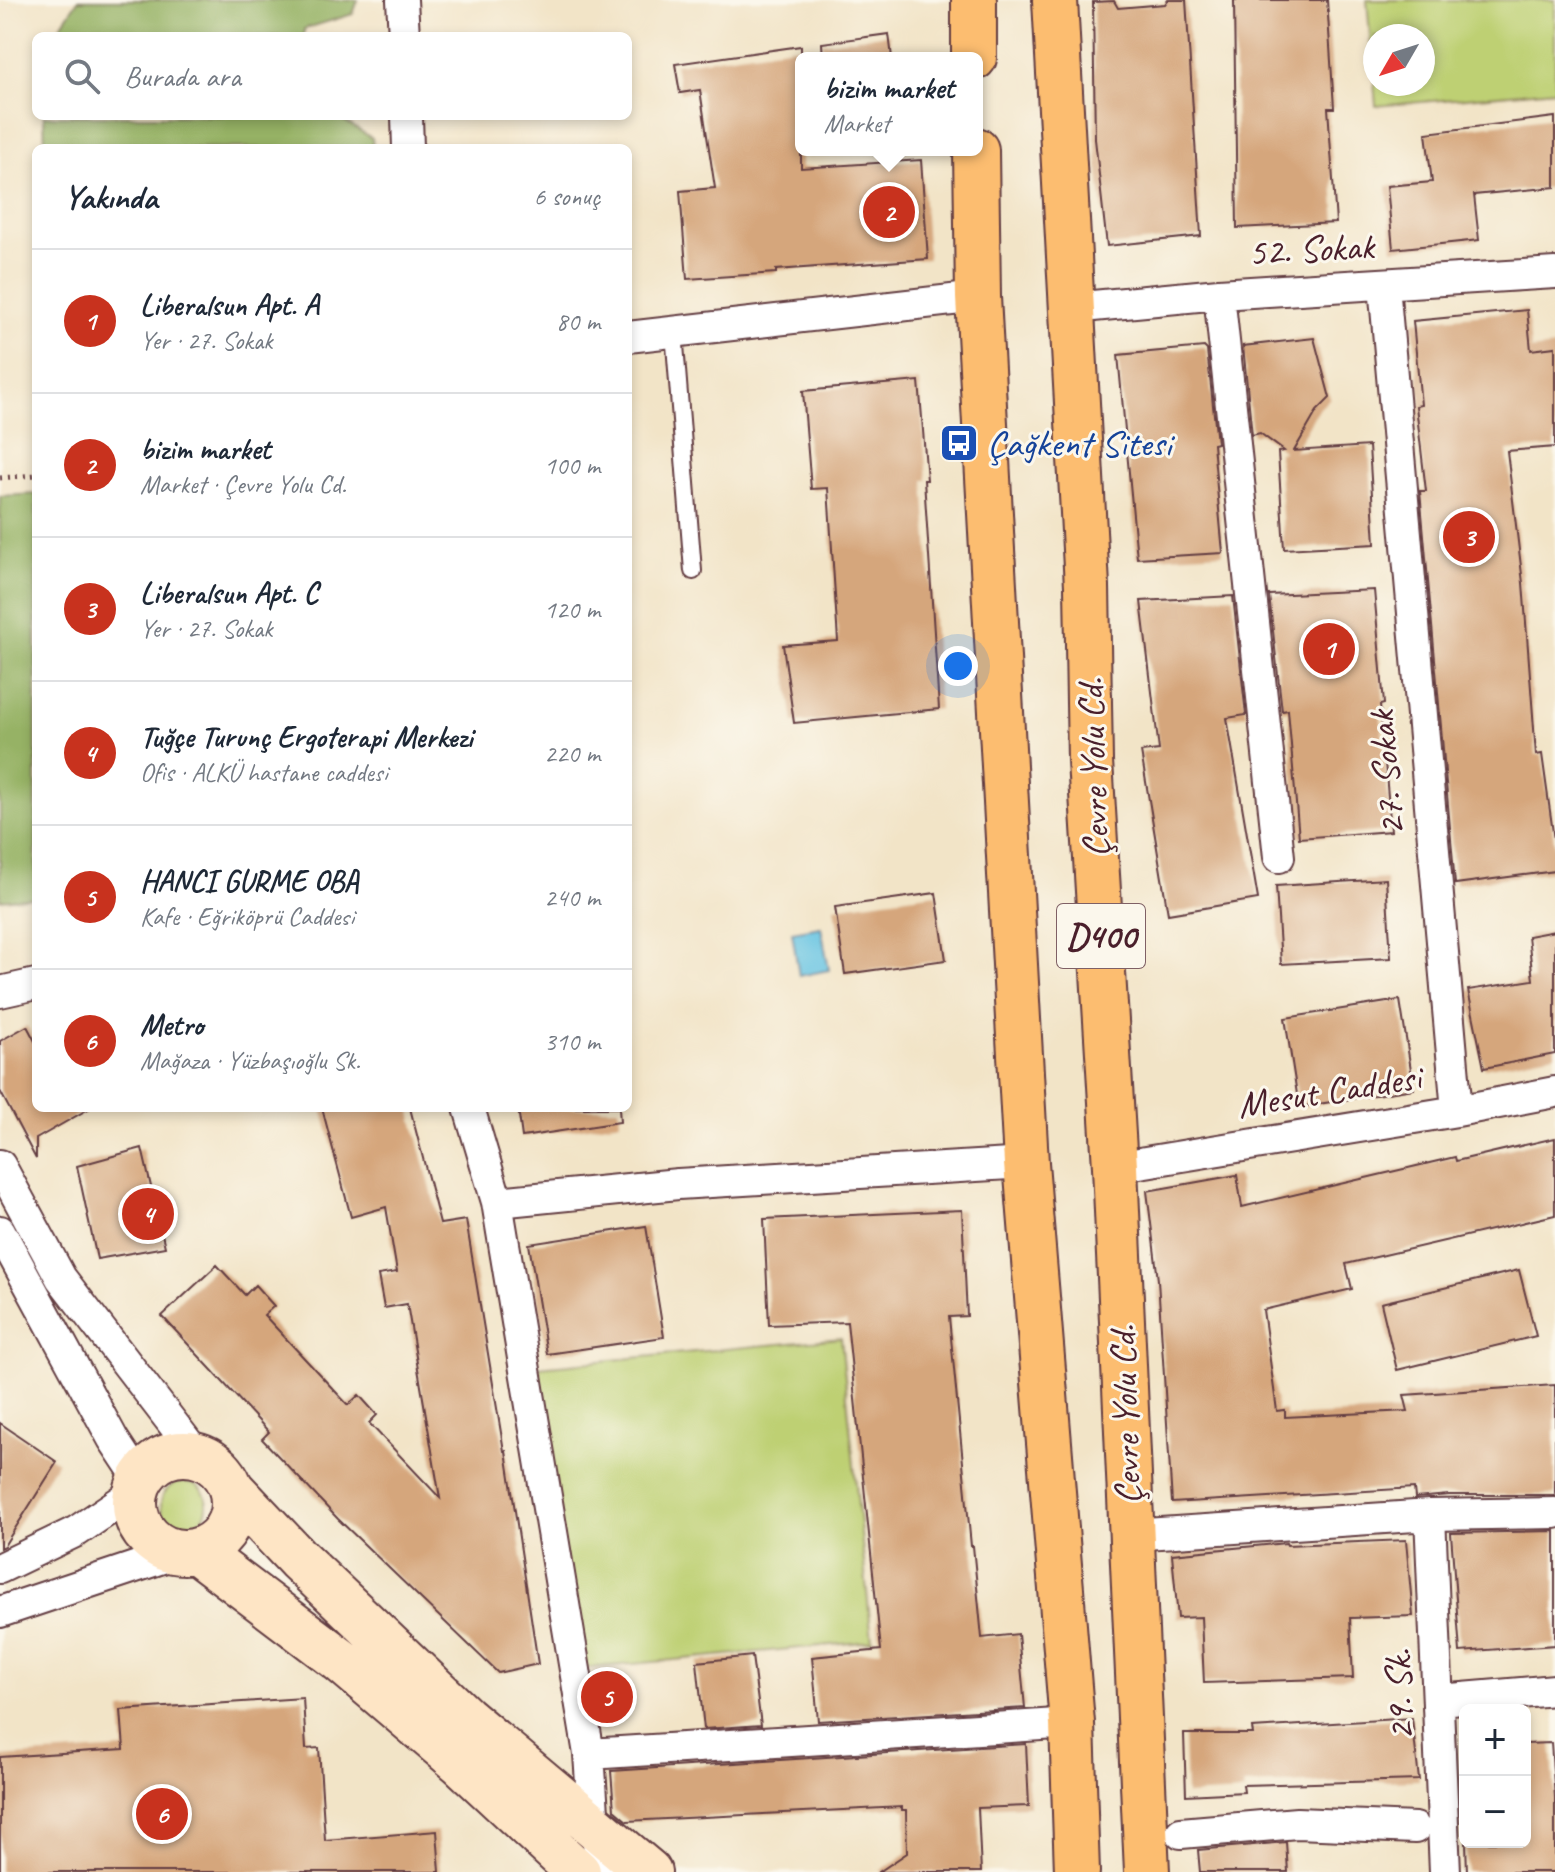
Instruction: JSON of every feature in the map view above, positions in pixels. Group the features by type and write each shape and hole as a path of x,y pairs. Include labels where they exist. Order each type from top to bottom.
{"highway":[{"path":"974,0 974,52"},
{"name":"Çevre Yolu Cd.","path":"1055,0 1087,586 1090,761 1115,1167 1147,1872"},
{"name":"Çevre Yolu Cd.","path":"976,156 978,297 1026,1163 1072,1723 1077,1872"}],"street":[{"path":"402,0 404,32"},
{"path":"407,120 408,144"},
{"name":"52. Sokak","path":"1072,308 1219,294 1555,273"},
{"name":"27. Sokak","path":"1384,285 1457,1111"},
{"path":"1219,294 1279,857"},
{"path":"632,337 978,297"},
{"path":"0,992 32,985"},
{"name":"Mesut Caddesi","path":"1115,1167 1555,1092"},
{"path":"470,1112 497,1202 589,1754 594,1827 605,1872"},
{"path":"497,1202 678,1184 1026,1163"},
{"path":"0,1165 61,1278 197,1455 218,1468 231,1488 298,1559 464,1717 649,1872"},
{"path":"0,1231 138,1485 136,1515 141,1526 157,1544 168,1550 188,1551 340,1660 460,1762 578,1872"},
{"path":"0,1568 77,1531 138,1485 150,1466 164,1457 180,1453 197,1455"},
{"path":"0,1612 217,1539 230,1520 234,1504 231,1488"},
{"path":"1130,1535 1430,1515 1555,1513"},
{"name":"29. Sk.","path":"1430,1515 1445,1872"},
{"path":"1439,1700 1555,1690"},
{"path":"589,1754 1072,1723"},
{"path":"1181,1833 1297,1823 1415,1828"}],"lane":[{"path":"674,332 693,571"}],"path":[{"path":"0,478 32,475"}],"green space":[{"path":"78,0 358,0 353,14 304,29 304,32 57,32"},
{"path":"1367,0 1555,0 1555,90 1376,106 1375,96 1435,96 1435,24 1369,24"},
{"path":"44,120 343,120 372,138 373,144 45,144"},
{"path":"32,494 32,897 0,900 0,496"},
{"path":"841,1338 872,1641 570,1670 539,1367"},
{"path":"184,1482 201,1488 207,1505 201,1522 184,1528 167,1522 161,1505 167,1488"}],"water":[{"path":"821,927 829,970 799,976 792,932"}],"building":[{"path":"1168,0 1186,0 1201,236 1107,246 1095,139 1093,2 1114,1 1118,8 1165,4"},
{"path":"1234,0 1327,0 1334,108 1328,108 1336,223 1237,228"},
{"path":"889,34 891,52 823,52 822,43"},
{"path":"801,46 801,52 795,52 795,156 801,156 801,168 921,160 928,259 687,279 680,191 715,188 700,90 680,93 675,64"},
{"path":"1555,117 1555,187 1474,195 1479,240 1393,249 1387,186 1432,182 1426,133"},
{"path":"1527,310 1531,350 1555,347 1555,447 1507,451 1523,583 1536,755 1542,754 1555,847 1555,871 1455,884 1420,491 1426,491 1416,406 1421,405 1413,321"},
{"path":"1314,338 1330,398 1317,411 1294,451 1369,446 1375,544 1284,549 1278,452 1284,451 1260,433 1252,435 1243,346"},
{"path":"1204,347 1207,350 1217,443 1213,444 1223,553 1137,558 1118,355"},
{"path":"919,381 939,709 794,723 783,645 838,641 828,488 811,489 803,391"},
{"path":"1374,590 1391,831 1299,838 1288,710 1282,711 1269,595"},
{"path":"1233,596 1246,715 1227,718 1258,899 1168,914 1141,752 1159,750 1141,601"},
{"path":"1386,879 1391,958 1281,964 1276,886"},
{"path":"936,893 946,960 845,974 835,907"},
{"path":"1555,931 1555,1054 1484,1068 1468,990 1533,980 1528,936"},
{"path":"1400,1000 1414,1089 1299,1107 1285,1018"},
{"path":"27,1026 32,1035 32,1112 83,1112 36,1139 36,1159 0,1091 0,1041"},
{"path":"323,1112 411,1112 440,1224 466,1220 506,1451 538,1664 498,1673 338,1519 262,1439 269,1432 162,1316 217,1265 245,1295 255,1285 274,1306 264,1315 348,1405 359,1395 377,1415 369,1423 440,1498 407,1304 384,1308 378,1275 397,1272 386,1207 351,1217"},
{"path":"519,1112 619,1112 620,1122 522,1137"},
{"path":"1555,1138 1555,1215 1346,1264 1352,1289 1263,1310 1277,1411 1285,1410 1285,1417 1408,1411 1404,1395 1555,1385 1555,1495 1415,1498 1414,1488 1172,1503 1158,1280 1147,1191 1237,1175 1242,1207 1455,1157 1456,1161"},
{"path":"142,1148 165,1247 97,1259 77,1166"},
{"path":"962,1210 967,1316 949,1317 982,1638 1018,1634 1025,1708 818,1721 812,1657 881,1650 847,1322 769,1325 764,1219"},
{"path":"646,1226 664,1337 547,1354 529,1244"},
{"path":"1519,1270 1536,1336 1397,1370 1381,1303"},
{"path":"0,1423 57,1462 0,1548"},
{"path":"1555,1531 1555,1645 1460,1652 1451,1533"},
{"path":"1406,1540 1413,1616 1350,1618 1353,1678 1204,1683 1201,1617 1178,1618 1172,1554 1286,1543"},
{"path":"752,1656 761,1725 704,1729 697,1662"},
{"path":"303,1698 306,1749 319,1748 325,1840 437,1831 440,1872 0,1872 0,1757 124,1749 121,1710"},
{"path":"1412,1718 1419,1780 1243,1785 1244,1792 1186,1795 1184,1734 1253,1734 1252,1728"},
{"path":"1551,1743 1555,1872 1467,1872 1466,1848 1531,1848 1531,1744"},
{"path":"1026,1744 1029,1806 978,1808 981,1872 879,1872 907,1853 906,1810 902,1807 627,1821 614,1810 611,1771"},
{"path":"1286,1842 1288,1872 1200,1872 1198,1850"}],"place":[{"name":"bizim market","path":"889,212"},
{"name":"Çağkent Sitesi","path":"959,443"},
{"name":"Liberalsun Apt. C","path":"1469,537"},
{"name":"Liberalsun Apt. A","path":"1329,649"},
{"name":"Tuğçe Turunç Ergoterapi Merkezi","path":"148,1214"},
{"name":"HANCI GURME OBA","path":"607,1697"},
{"name":"Metro","path":"162,1814"}]}
